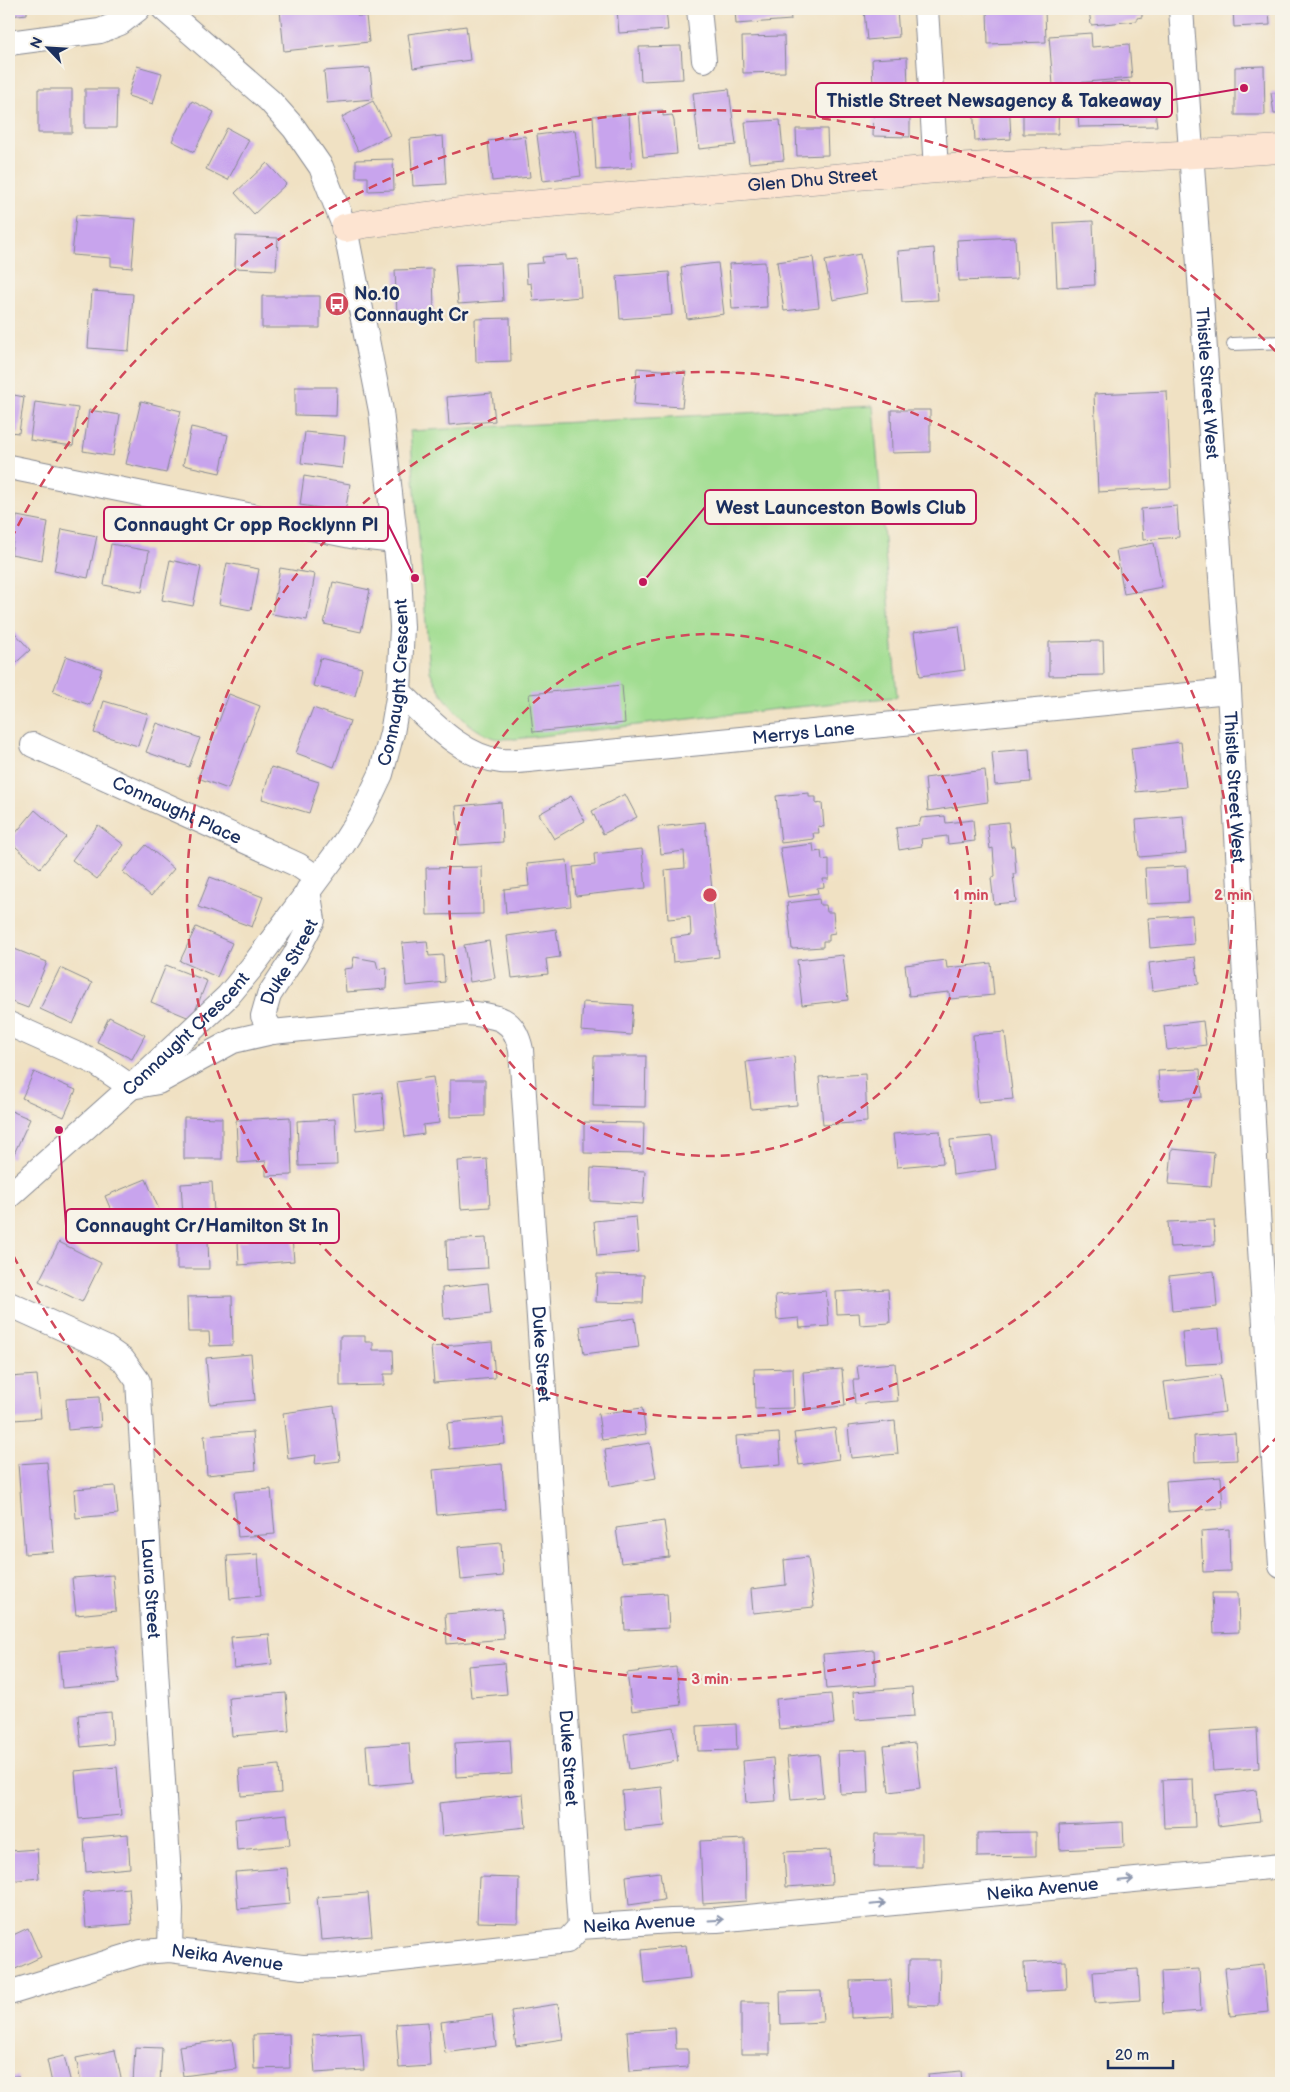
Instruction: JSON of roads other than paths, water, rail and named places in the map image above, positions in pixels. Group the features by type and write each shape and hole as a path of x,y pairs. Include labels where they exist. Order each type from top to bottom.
{"street":[{"path":"9,42 100,31 120,23 138,9"},
{"name":"Connaught Crescent","path":"9,1196 131,1087 228,996 252,967 342,846 361,816 381,774 392,733 399,692 402,627 381,411 345,228 321,167 294,128 270,101 164,9"},
{"path":"699,9 704,60"},
{"path":"926,9 936,169"},
{"name":"Thistle Street West","path":"1181,9 1270,1247 1281,1566"},
{"name":"Glen Dhu Street","path":"345,228 493,208 936,169 1281,149"},
{"path":"9,467 351,536 395,541"},
{"name":"Merrys Lane","path":"399,692 460,744 480,756 501,761 538,759 1229,691"},
{"name":"Connaught Place","path":"34,745 298,865 313,884"},
{"name":"Duke Street","path":"272,1032 263,1016 269,994 295,955 313,920 313,884"},
{"name":"Duke Street","path":"131,1087 158,1082 233,1041 272,1032 465,1013 491,1015 508,1022 518,1035 522,1060 580,1927"},
{"path":"9,1024 96,1064 131,1087"},
{"name":"Laura Street","path":"9,1304 106,1348 123,1360 138,1381 171,1910 170,1950"},
{"name":"Neika Avenue","path":"9,1993 141,1952 170,1950 302,1967 337,1966 567,1941 580,1927 718,1920 1281,1866"}],"lane":[{"path":"1233,344 1281,342"}],"place":[{"name":"Thistle Street Newsagency & Takeaway","path":"1244,88"},
{"name":"No.10 Connaught Cr","path":"337,304"},
{"name":"Connaught Cr opp Rocklynn Pl","path":"415,578"},
{"name":"West Launceston Bowls Club","path":"643,582"},
{"name":"Connaught Cr/Hamilton St In","path":"59,1130"}]}
